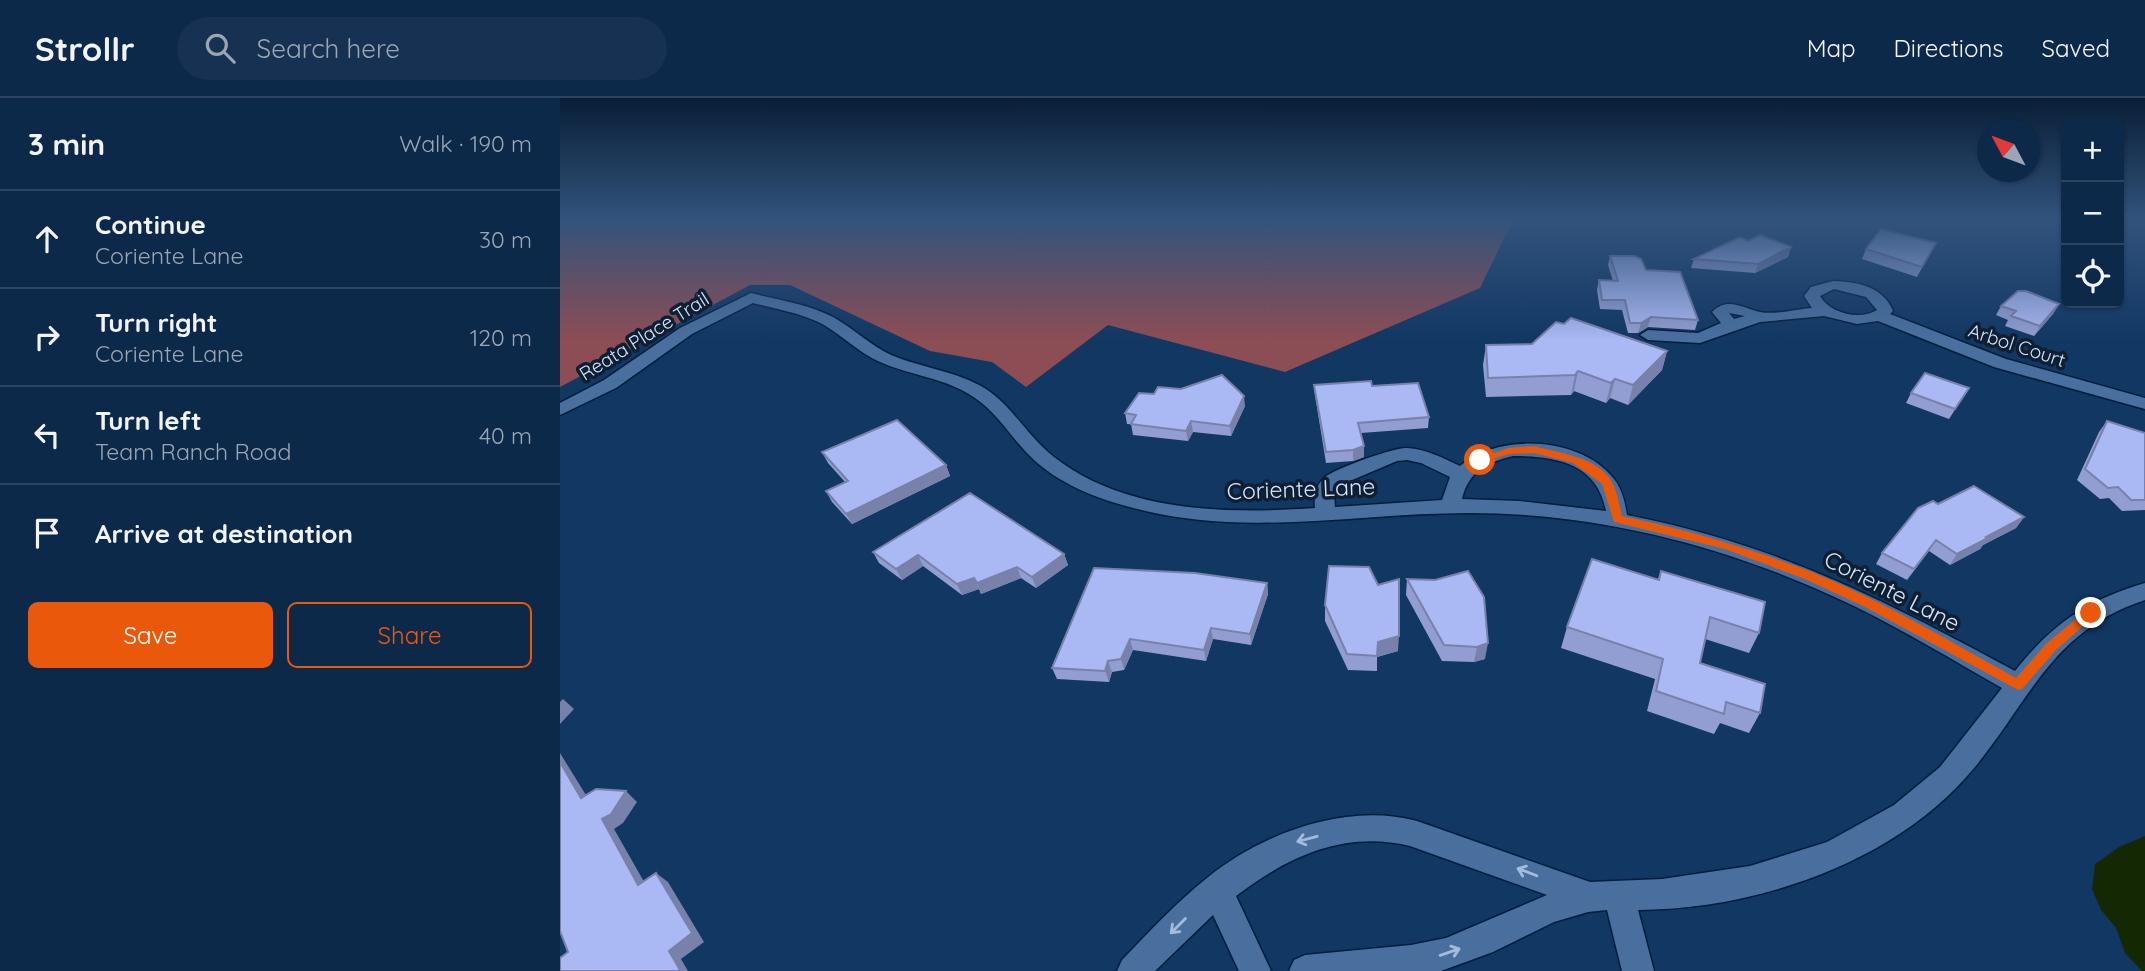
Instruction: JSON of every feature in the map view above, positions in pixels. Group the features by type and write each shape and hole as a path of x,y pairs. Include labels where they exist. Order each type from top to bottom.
{"street":[{"path":"1828,312 1814,301 1812,296 1816,289 1833,285 1865,291 1880,299 1885,311 1880,316"},
{"name":"Reata Place Trail","path":"560,410 610,384 686,331 751,298"},
{"name":"Coriente Lane","path":"751,298 812,314 835,325 883,357 968,386 995,404 1039,455 1077,481 1141,504 1196,514 1265,520 1450,506 1546,510 1618,519 1729,546 1809,576 1871,605 2018,685"},
{"name":"Arbol Court","path":"1648,335 1700,338 1730,325 1759,317 1828,312 1857,319 1880,316 2000,363 2145,404"},
{"path":"1450,506 1461,474 1480,460 1508,451 1534,449 1577,460 1600,475 1612,491 1618,519"},
{"path":"1326,515 1324,494 1331,482 1394,456 1406,454 1426,458 1461,474"},
{"path":"1305,971 1334,966 1426,959 1449,954 1542,912 1604,897 1706,888 1754,879 1845,848 1885,827 1926,799 1952,774 2018,685 2051,647 2091,613 2145,591"},
{"path":"1133,971 1217,889 1256,862 1292,843 1343,830 1370,828 1413,833 1604,897 1638,971"},
{"path":"1217,889 1255,971"}],"shaded area":[{"path":"560,259 1494,259 1480,288 1285,372 1108,325 1026,387 992,362 930,351 790,285 750,285 560,387"},
{"path":"2145,836 2145,971 2142,971 2125,953 2116,928 2101,910 2092,889 2095,864 2119,847"}],"building":[{"path":"1611,259 1640,259 1646,270 1680,272 1698,320 1651,317 1641,323 1630,323 1625,300 1602,300 1599,280 1618,281"},
{"path":"1695,259 1768,259 1758,264"},
{"path":"1896,259 1927,259 1922,267"},
{"path":"2018,291 2026,291 2059,304 2040,326 2011,316 2016,311 2001,306"},
{"path":"1571,318 1667,351 1633,385 1615,379 1611,383 1578,371 1575,375 1488,378 1486,345 1532,344 1556,322 1564,324"},
{"path":"1925,373 1969,388 1955,409 1911,393"},
{"path":"1222,375 1244,396 1230,426 1191,421 1186,431 1131,424 1136,415 1125,413 1139,393 1154,394 1158,387 1181,389"},
{"path":"1371,381 1372,386 1418,383 1429,417 1358,423 1364,446 1353,450 1326,452 1314,385"},
{"path":"897,420 946,465 846,514 826,491 848,481 822,452"},
{"path":"2107,421 2145,433 2145,500 2131,500 2118,487 2108,488 2085,469"},
{"path":"1974,486 2024,517 1957,554 1936,540 1914,569 1882,553 1918,508 1933,501 1938,504"},
{"path":"970,493 1064,554 1032,577 1017,567 977,583 974,578 957,584 918,555 896,569 873,552"},
{"path":"1592,559 1659,580 1661,571 1765,602 1759,633 1710,617 1700,663 1765,684 1760,713 1726,702 1724,714 1656,691 1663,659 1567,627"},
{"path":"1329,566 1369,567 1378,585 1399,579 1399,636 1378,642 1377,656 1347,654 1325,605"},
{"path":"1094,568 1195,573 1267,583 1250,634 1211,628 1204,650 1130,639 1121,659 1108,661 1105,671 1052,668"},
{"path":"1468,571 1484,597 1488,643 1477,647 1444,645 1407,579 1435,580"},
{"path":"560,762 581,798 596,789 626,791 611,814 602,819 638,885 656,873 692,933 669,951 680,970 560,971 560,958 568,952 560,931"}],"route":[{"path":"1480,460 1508,451 1534,449 1577,460 1607,482 1612,491 1618,519 1729,546 1809,576 1871,605 2018,685 2051,647 2091,613"}]}
